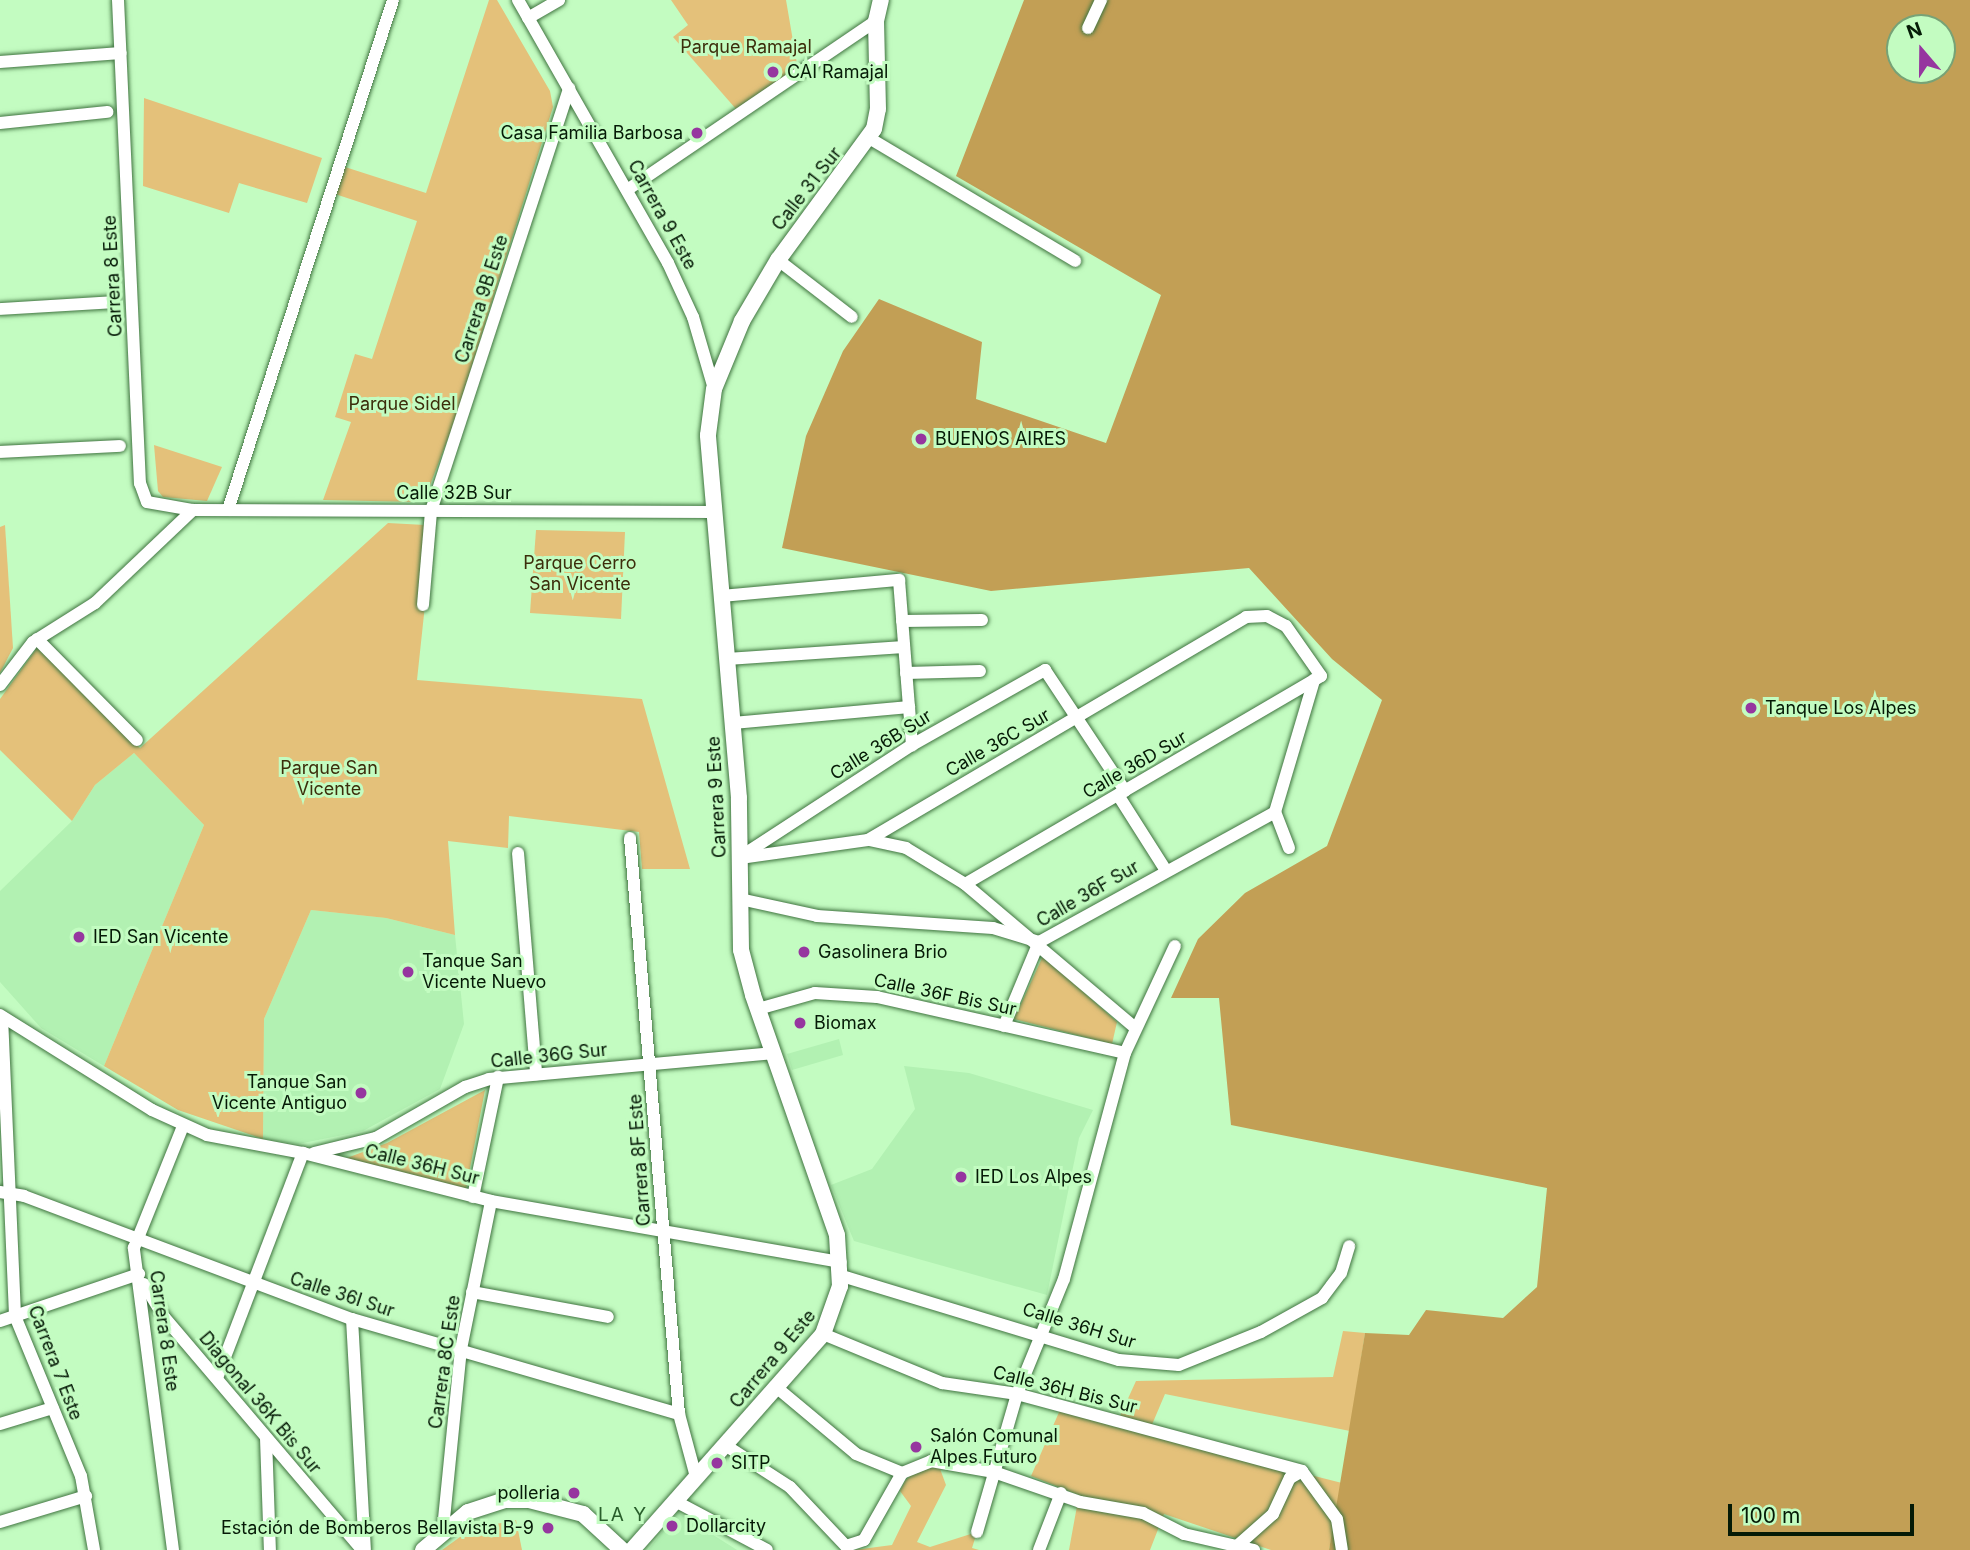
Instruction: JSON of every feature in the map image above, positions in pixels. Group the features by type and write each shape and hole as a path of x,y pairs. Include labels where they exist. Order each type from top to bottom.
{"main road":[{"name":"Calle 31 Sur","path":"714,388 742,321 778,260 870,138 878,109 876,21 881,0"},
{"name":"Carrera 9 Este","path":"632,1550 823,1334 835,1310 841,1269 837,1235 758,1009 741,950 740,858 733,723 708,435 714,388"},
{"path":"423,1550 443,1529 487,1504 529,1500 583,1514 622,1550"}],"street":[{"name":"Carrera 8 Este","path":"118,0 140,483 151,504 193,510"},
{"path":"228,510 393,0"},
{"name":"Carrera 9 Este","path":"517,0 569,88 688,305 714,388"},
{"path":"528,18 559,0"},
{"path":"1088,28 1101,0"},
{"path":"626,190 876,21"},
{"path":"0,62 121,53"},
{"name":"Carrera 9B Este","path":"423,605 431,511 569,88"},
{"path":"0,123 107,112"},
{"path":"870,138 1074,261"},
{"path":"778,260 852,317"},
{"path":"0,309 114,302"},
{"path":"0,452 120,446"},
{"path":"0,685 21,653 37,639 106,595 193,510"},
{"name":"Calle 32B Sur","path":"193,510 714,512"},
{"path":"722,596 899,580 912,745"},
{"name":"Calle 36C Sur","path":"740,858 868,840 1240,620 1260,615 1286,626 1318,678"},
{"path":"902,621 982,620"},
{"path":"37,639 136,740"},
{"path":"727,659 904,647"},
{"name":"Calle 36B Sur","path":"740,858 912,745 1045,670 1076,717"},
{"path":"906,673 980,671"},
{"path":"1289,848 1275,812 1318,678"},
{"name":"Calle 36D Sur","path":"965,884 1318,678"},
{"path":"733,723 909,707"},
{"path":"1076,717 1165,870"},
{"name":"Calle 36F Sur","path":"740,899 817,916 993,928 1039,942 1165,870 1275,812"},
{"name":"Carrera 8F Este","path":"629,838 652,1064 662,1230 679,1414 696,1477"},
{"path":"868,840 906,848 965,884 1039,942 1134,1027"},
{"path":"518,853 536,1074"},
{"path":"1004,1026 1039,942"},
{"path":"977,1532 1017,1394 1044,1334 1064,1279 1125,1053 1134,1027 1175,946"},
{"name":"Calle 36F Bis Sur","path":"758,1009 836,992 903,1001 1125,1053"},
{"name":"Calle 36H Sur","path":"1,1022 21,1030 183,1126 251,1146 303,1153 491,1201 662,1230 841,1269 1119,1360 1180,1365 1261,1332 1322,1298 1341,1273 1349,1246"},
{"name":"Carrera 7 Este","path":"1,1022 5,1192 15,1316 86,1496 94,1550"},
{"name":"Calle 36G Sur","path":"303,1153 332,1151 376,1138 465,1087 498,1077 774,1053"},
{"path":"474,1197 498,1077"},
{"path":"134,1238 183,1126"},
{"path":"217,1378 303,1153"},
{"name":"Calle 36I Sur","path":"5,1192 352,1319 679,1414"},
{"name":"Carrera 8C Este","path":"443,1529 461,1349 491,1201"},
{"name":"Carrera 8 Este","path":"134,1238 173,1550"},
{"path":"0,1321 139,1274"},
{"name":"Diagonal 36K Bis Sur","path":"139,1274 164,1317 363,1550"},
{"path":"472,1292 608,1317"},
{"path":"352,1319 363,1550"},
{"name":"Calle 36H Bis Sur","path":"823,1334 943,1383 1017,1394 1302,1471"},
{"path":"776,1387 856,1454 902,1474"},
{"path":"0,1424 53,1408"},
{"path":"266,1437 270,1550"},
{"path":"725,1445 790,1488 842,1544 852,1546 864,1540 902,1474 919,1463 937,1461 994,1472 1061,1493 1143,1513 1184,1534 1254,1550"},
{"path":"1237,1546 1273,1514 1290,1478 1302,1471 1337,1519 1342,1550"},
{"path":"1039,1550 1061,1493"},
{"path":"0,1522 86,1496"},
{"path":"675,1501 767,1550"}],"shaded area":[{"path":"1024,0 1970,0 1970,1550 1329,1550 1365,1333 1409,1335 1426,1310 1503,1318 1537,1287 1547,1188 1231,1125 1219,998 1171,998 1198,939 1245,893 1327,846 1382,700 1332,659 1249,568 991,591 782,548 806,436 843,351 879,299 982,342 976,399 1106,443 1161,295 956,176"},
{"name":"IED San Vicente","path":"134,753 204,825 104,1066 41,1028 0,982 0,891 72,821 95,785"},
{"path":"311,910 386,918 455,935 464,1024 440,1089 363,1131 298,1144 263,1139 264,1019"},
{"path":"839,1039 843,1055 792,1070 787,1054"},
{"name":"IED Los Alpes","path":"904,1066 969,1073 1093,1110 1079,1138 1047,1295 854,1241 831,1185 872,1169 915,1109"},
{"path":"678,1512 688,1519 737,1550 648,1550"}],"green space":[{"name":"Parque Sidel","path":"489,0 497,0 550,91 553,107 454,423 425,498 419,502 323,500 351,422 335,417 355,354 372,359 417,221 335,194 345,167 426,193"},
{"name":"Parque Ramajal","path":"671,0 786,0 798,70 736,109 673,37 688,25"},
{"path":"144,98 322,158 307,203 239,183 229,213 143,186"},
{"path":"154,445 222,467 207,501 163,497 158,491"},
{"name":"Parque San Vicente","path":"388,523 425,525 425,605 417,680 642,699 690,869 642,869 639,832 509,816 508,848 448,841 455,935 386,918 311,910 264,1019 263,1139 178,1110 104,1066 204,825 134,753 95,785 72,821 0,750 0,699 37,648 140,748"},
{"path":"5,525 13,648 0,673 0,527"},
{"name":"Parque Cerro San Vicente","path":"536,530 625,532 621,619 530,613"},
{"path":"1043,956 1117,1022 1112,1044 1014,1019"},
{"path":"485,1090 466,1189 344,1159 387,1143"},
{"path":"1343,1331 1365,1333 1350,1431 1165,1394 1148,1434 1342,1483 1329,1550 1271,1550 1164,1514 1150,1550 1069,1550 1079,1495 1031,1476 1060,1410 1115,1427 1136,1381 1333,1377"},
{"path":"939,1466 946,1485 917,1542 930,1547 977,1532 972,1548 979,1550 854,1550 892,1545 911,1506 900,1491 905,1481 916,1470"},
{"path":"516,1520 522,1550 442,1550 471,1529"}],"place":[{"name":"CAI Ramajal","path":"773,72"},
{"name":"Casa Familia Barbosa","path":"697,133"},
{"name":"BUENOS AIRES","path":"921,439"},
{"name":"Tanque Los Alpes","path":"1751,708"},
{"name":"IED San Vicente","path":"79,937"},
{"name":"Gasolinera Brio","path":"804,952"},
{"name":"Tanque San Vicente Nuevo","path":"408,972"},
{"name":"Biomax","path":"800,1023"},
{"name":"Tanque San Vicente Antiguo","path":"361,1093"},
{"name":"IED Los Alpes","path":"961,1177"},
{"name":"Salón Comunal Alpes Futuro","path":"916,1447"},
{"name":"SITP","path":"717,1463"},
{"name":"polleria","path":"574,1493"},
{"name":"Dollarcity","path":"672,1526"},
{"name":"Estación de Bomberos Bellavista B-9","path":"548,1528"}],"district":[{"name":"LA Y","path":"623,1515"}]}
